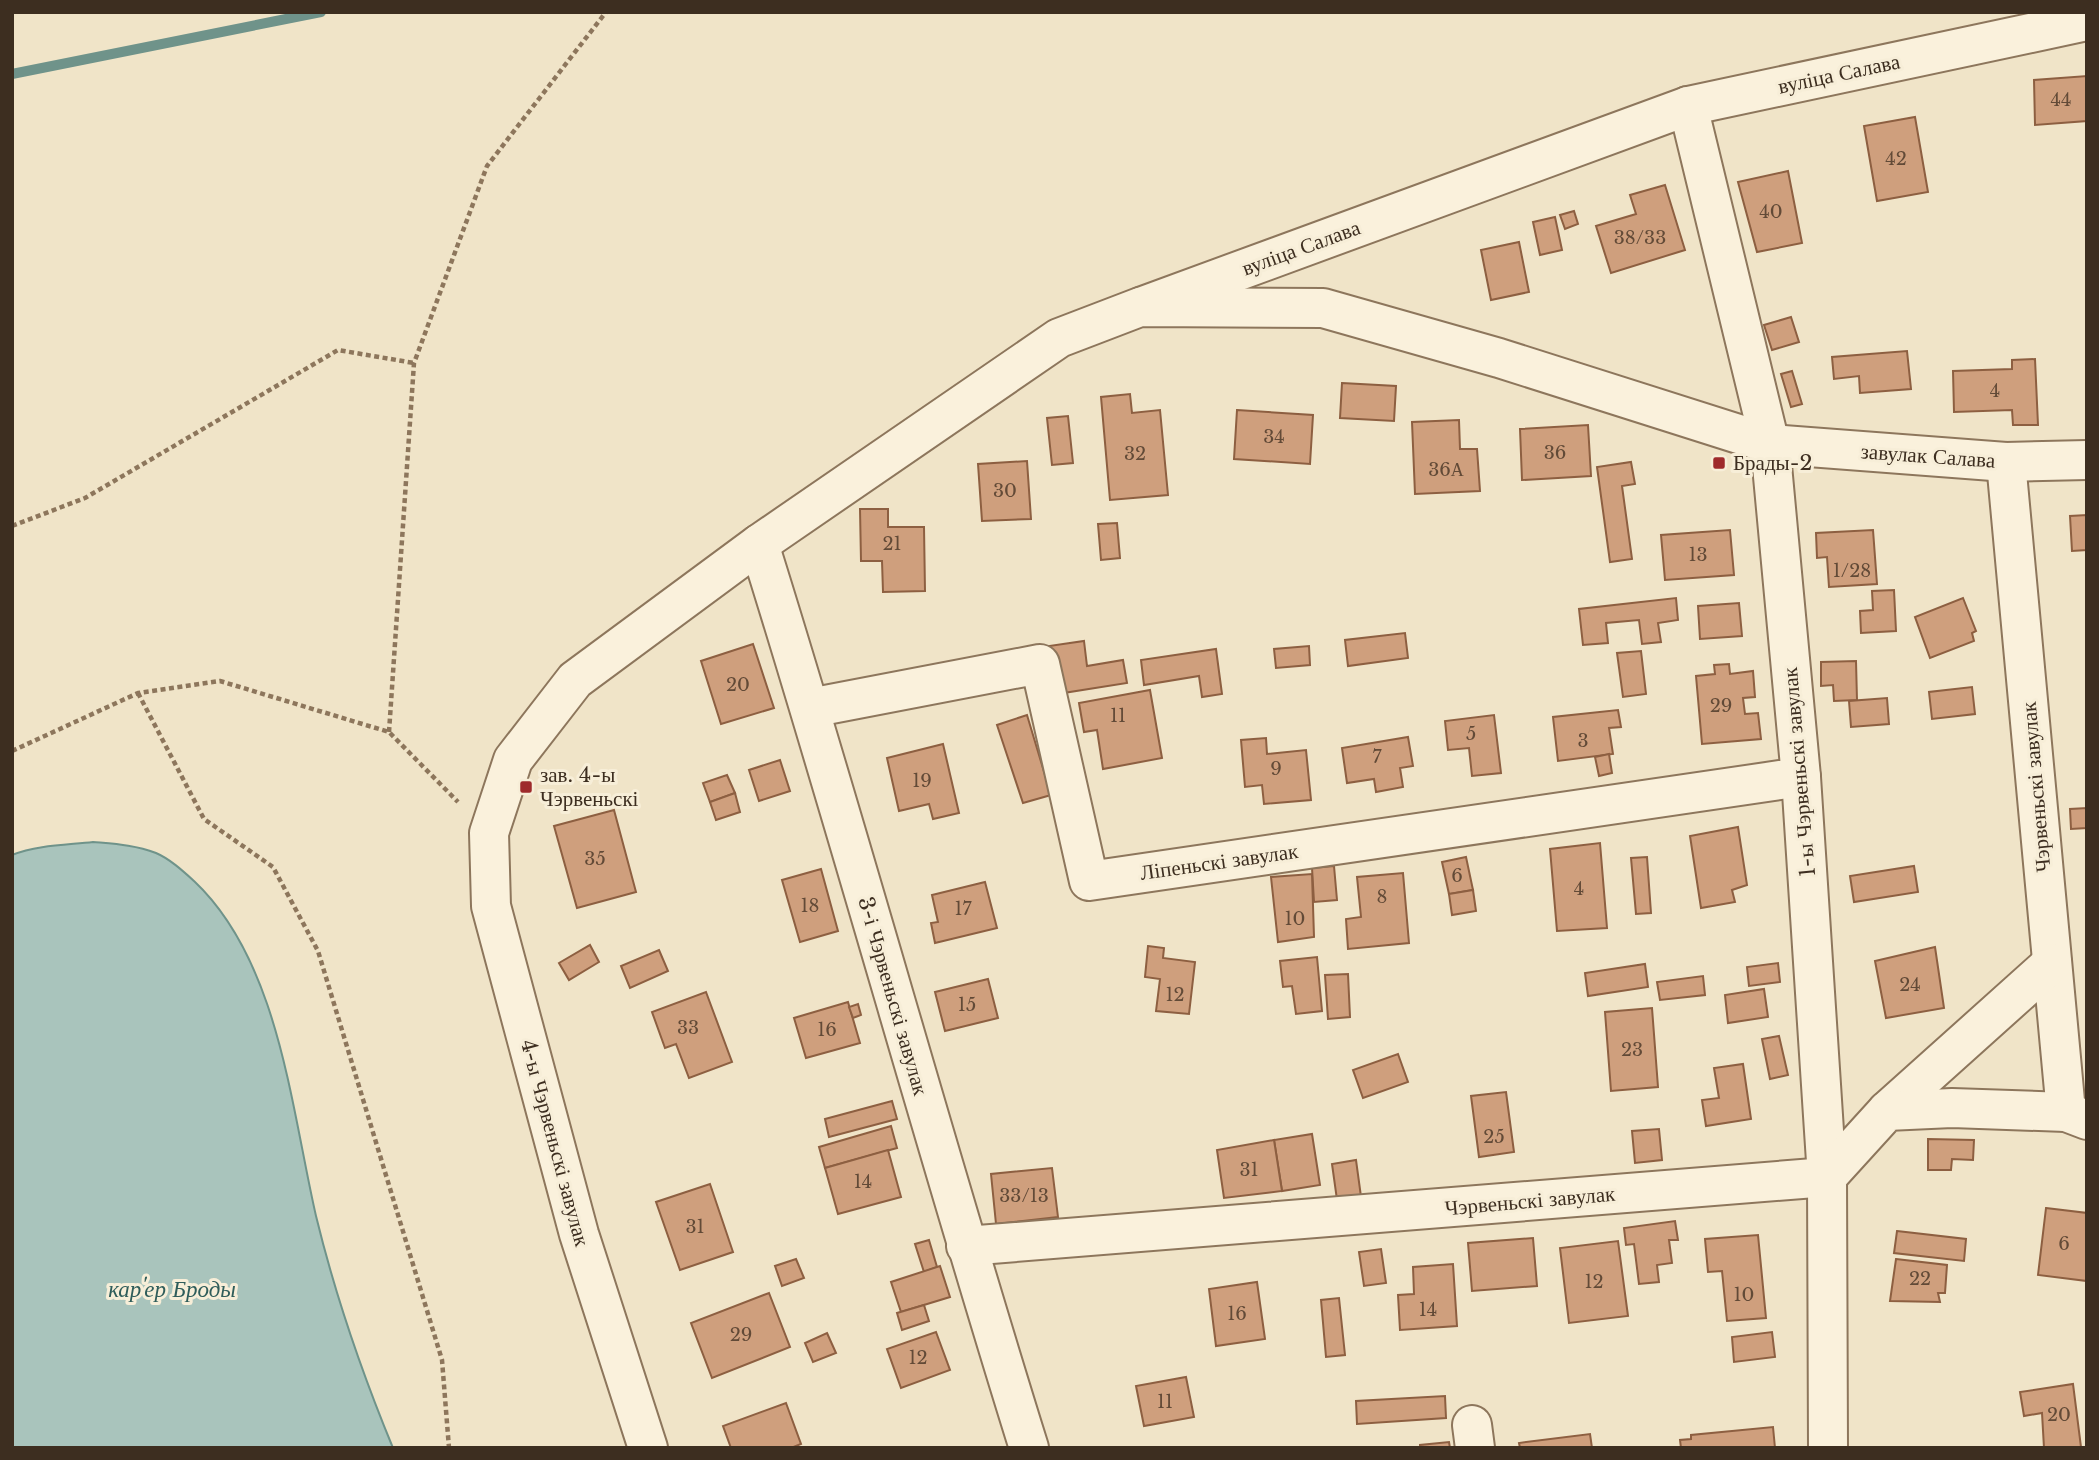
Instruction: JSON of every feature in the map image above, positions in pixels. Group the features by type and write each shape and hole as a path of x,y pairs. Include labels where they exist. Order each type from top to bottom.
{"street":[{"name":"вуліца Салава","path":"1140,307 1688,106 2087,22"},
{"name":"1-ы Чэрвеньскі завулак","path":"1688,106 1770,444 1801,777 1827,1177 1828,1448"},
{"name":"вуліца Салава","path":"1140,307 1323,308 1499,358 1770,444"},
{"name":"4-ы Чэрвеньскі завулак","path":"648,1448 579,1234 491,906 489,833 513,760 575,680 759,544 1059,338 1140,307"},
{"name":"завулак Салава","path":"1770,444 2007,462 2087,460"},
{"name":"Чэрвеньскі завулак","path":"1887,1111 1952,1108 2076,1116 2052,963 2007,462"},
{"name":"3-і Чэрвеньскі завулак","path":"759,544 810,708 966,1246 1029,1448"},
{"name":"Ліпеньскі завулак","path":"810,708 1040,664 1088,881 1801,777"},
{"path":"1827,1177 1887,1111 2052,963"},
{"name":"Чэрвеньскі завулак","path":"966,1246 1827,1177"}],"path":[{"path":"388,732 414,363 487,166 606,12"},
{"path":"12,526 85,498 338,350 414,363"},
{"path":"12,751 138,693 220,681 388,732 489,833"},
{"path":"138,693 204,819 273,867 318,951 442,1360 449,1448"}],"water":[{"name":"карʼер Броды","path":"93,842 140,848 171,862 194,881 223,914 245,952 263,993 278,1038 316,1216 332,1275 360,1362 393,1448 12,1448 12,855 42,847"}],"building":[{"path":"2087,76 2087,121 2035,125 2034,80"},
{"path":"1915,117 1928,192 1877,201 1864,126"},
{"path":"1788,171 1802,243 1757,252 1738,182"},
{"path":"1665,185 1685,250 1611,273 1596,226 1636,214 1630,195"},
{"path":"1574,211 1578,224 1565,229 1560,215"},
{"path":"1555,217 1562,250 1540,255 1533,222"},
{"path":"1519,242 1529,292 1491,300 1481,250"},
{"path":"1791,317 1799,342 1772,350 1764,325"},
{"path":"1907,351 1911,389 1860,393 1859,376 1834,379 1832,357"},
{"path":"2035,359 2038,425 2013,425 2012,410 1954,412 1953,371 2012,369 2012,360"},
{"path":"1792,371 1802,404 1791,407 1781,374"},
{"path":"1342,383 1396,386 1394,421 1340,418"},
{"path":"1130,394 1132,413 1160,410 1168,495 1110,500 1101,397"},
{"path":"1237,410 1313,415 1310,464 1234,459"},
{"path":"1068,416 1073,463 1052,465 1047,418"},
{"path":"1459,420 1460,449 1477,449 1480,491 1415,494 1412,422"},
{"path":"1588,425 1591,476 1522,480 1520,429"},
{"path":"1027,461 1031,519 982,521 978,464"},
{"path":"1631,462 1635,484 1622,486 1632,559 1610,562 1597,467"},
{"path":"860,509 888,509 888,527 924,527 925,591 883,592 882,561 861,561"},
{"path":"2087,515 2087,550 2072,551 2070,516"},
{"path":"1117,523 1120,558 1101,560 1098,524"},
{"path":"1730,530 1734,575 1665,580 1661,535"},
{"path":"1873,530 1877,584 1829,587 1827,557 1817,558 1816,533"},
{"path":"1894,590 1896,631 1861,633 1860,611 1873,610 1872,591"},
{"path":"1676,598 1678,620 1658,623 1661,642 1642,644 1639,620 1606,623 1608,643 1583,645 1579,609"},
{"path":"1963,598 1976,631 1972,633 1974,641 1930,658 1915,617"},
{"path":"1739,603 1742,636 1700,639 1698,606"},
{"path":"1405,633 1408,658 1348,666 1345,640"},
{"path":"1084,641 1087,666 1123,660 1127,683 1057,694 1049,646"},
{"path":"753,644 774,708 721,724 701,661"},
{"path":"1309,646 1310,665 1276,668 1274,649"},
{"path":"1216,649 1222,694 1202,697 1199,676 1144,685 1141,660"},
{"path":"1641,651 1646,694 1623,697 1617,653"},
{"path":"1856,661 1857,700 1834,701 1833,685 1821,686 1821,662"},
{"path":"1729,664 1730,674 1753,671 1755,697 1743,698 1745,714 1758,713 1761,739 1702,744 1696,676 1715,674 1714,665"},
{"path":"1972,687 1975,714 1932,719 1929,692"},
{"path":"1150,690 1162,758 1103,769 1097,730 1084,732 1079,703"},
{"path":"1887,698 1889,724 1851,727 1849,701"},
{"path":"1618,710 1621,727 1609,728 1613,754 1558,761 1553,717"},
{"path":"1027,715 1051,795 1023,803 997,725"},
{"path":"1494,715 1501,773 1472,776 1469,748 1448,750 1445,721"},
{"path":"1408,737 1413,766 1400,768 1403,787 1376,792 1374,779 1347,783 1342,748"},
{"path":"1266,738 1267,754 1306,750 1311,800 1264,804 1262,785 1245,787 1241,740"},
{"path":"943,744 959,813 933,819 929,804 899,811 887,758"},
{"path":"1609,754 1612,773 1599,776 1595,757"},
{"path":"780,760 790,791 759,801 749,770"},
{"path":"727,775 735,793 710,802 703,783"},
{"path":"735,793 740,812 716,820 710,802"},
{"path":"2087,808 2087,828 2071,829 2070,809"},
{"path":"614,810 636,892 577,908 554,826"},
{"path":"1738,827 1747,885 1732,890 1735,902 1701,908 1690,836"},
{"path":"1600,843 1607,928 1557,931 1550,849"},
{"path":"1466,857 1473,890 1449,894 1442,862"},
{"path":"1647,857 1651,913 1636,914 1631,858"},
{"path":"1334,866 1337,900 1314,902 1312,868"},
{"path":"1914,866 1918,892 1854,902 1850,876"},
{"path":"821,869 838,931 800,942 782,880"},
{"path":"1403,873 1409,943 1348,949 1346,919 1361,917 1357,877"},
{"path":"1312,874 1314,937 1278,942 1271,877"},
{"path":"985,882 997,928 935,943 931,923 938,922 932,895"},
{"path":"1473,890 1476,911 1452,915 1449,894"},
{"path":"590,945 599,962 569,980 559,963"},
{"path":"1148,946 1164,948 1163,958 1195,962 1189,1014 1156,1011 1160,979 1145,977"},
{"path":"1935,947 1944,1008 1886,1018 1875,961"},
{"path":"659,950 668,971 630,988 621,966"},
{"path":"1317,957 1322,1011 1296,1014 1292,986 1283,987 1280,961"},
{"path":"1778,963 1780,982 1749,986 1747,967"},
{"path":"1645,964 1648,987 1588,996 1585,973"},
{"path":"1348,974 1350,1017 1328,1019 1325,975"},
{"path":"1703,976 1705,995 1660,1000 1657,982"},
{"path":"988,979 998,1018 945,1031 935,992"},
{"path":"1764,989 1768,1017 1728,1023 1725,995"},
{"path":"706,992 732,1062 689,1078 676,1044 665,1048 652,1012"},
{"path":"848,1002 860,1043 806,1058 794,1018"},
{"path":"858,1004 861,1015 853,1018 849,1007"},
{"path":"1652,1008 1658,1087 1611,1091 1605,1012"},
{"path":"1779,1036 1788,1075 1770,1079 1762,1039"},
{"path":"1398,1054 1408,1082 1363,1098 1353,1070"},
{"path":"1743,1064 1751,1119 1706,1126 1702,1100 1719,1098 1714,1068"},
{"path":"1506,1092 1514,1152 1479,1157 1471,1096"},
{"path":"892,1101 897,1119 829,1137 825,1119"},
{"path":"891,1126 897,1148 825,1168 819,1147"},
{"path":"1659,1129 1662,1160 1635,1163 1632,1131"},
{"path":"1312,1134 1320,1185 1282,1191 1274,1140"},
{"path":"1928,1139 1974,1140 1973,1160 1952,1159 1951,1170 1928,1170"},
{"path":"1274,1140 1282,1191 1224,1198 1217,1150"},
{"path":"888,1150 901,1197 838,1214 825,1168"},
{"path":"1356,1160 1362,1204 1338,1207 1332,1164"},
{"path":"1052,1168 1058,1217 996,1224 991,1174"},
{"path":"710,1184 733,1252 680,1270 656,1202"},
{"path":"2046,1208 2087,1213 2087,1281 2038,1275"},
{"path":"1675,1221 1678,1240 1669,1240 1672,1263 1657,1265 1659,1282 1639,1284 1634,1244 1626,1245 1624,1228"},
{"path":"1897,1231 1966,1239 1964,1261 1894,1253"},
{"path":"1758,1235 1766,1318 1727,1321 1722,1271 1708,1272 1705,1239"},
{"path":"1533,1238 1537,1286 1472,1291 1468,1243"},
{"path":"929,1240 937,1267 924,1272 915,1244"},
{"path":"1618,1241 1628,1316 1569,1323 1560,1248"},
{"path":"1381,1249 1386,1283 1364,1286 1359,1252"},
{"path":"796,1259 804,1278 782,1286 775,1266"},
{"path":"1896,1259 1947,1265 1945,1293 1938,1293 1940,1302 1890,1301"},
{"path":"1453,1264 1457,1326 1400,1330 1398,1295 1414,1294 1413,1267"},
{"path":"940,1266 950,1297 901,1312 891,1282"},
{"path":"1257,1282 1265,1339 1216,1346 1209,1289"},
{"path":"769,1293 790,1347 712,1378 691,1323"},
{"path":"1339,1298 1345,1355 1326,1357 1321,1300"},
{"path":"924,1305 929,1321 902,1330 897,1313"},
{"path":"936,1332 950,1370 901,1388 887,1349"},
{"path":"1772,1332 1775,1357 1734,1362 1732,1337"},
{"path":"827,1333 836,1353 813,1362 805,1343"},
{"path":"1186,1377 1194,1417 1144,1426 1136,1386"},
{"path":"2073,1384 2081,1447 2044,1448 2042,1413 2024,1416 2020,1392"},
{"path":"1445,1396 1446,1418 1357,1424 1356,1401"},
{"path":"786,1403 801,1444 791,1448 731,1448 723,1426"},
{"path":"1773,1427 1775,1448 1681,1448 1680,1440 1691,1439 1691,1435"},
{"path":"1590,1434 1592,1448 1520,1448 1519,1443"},
{"path":"1449,1442 1450,1448 1420,1448 1420,1445"}],"waterway":[{"path":"12,74 321,12"}],"place":[{"name":"Брады-2","path":"1719,463"},
{"name":"зав. 4-ы Чэрвеньскі","path":"526,787"}]}
